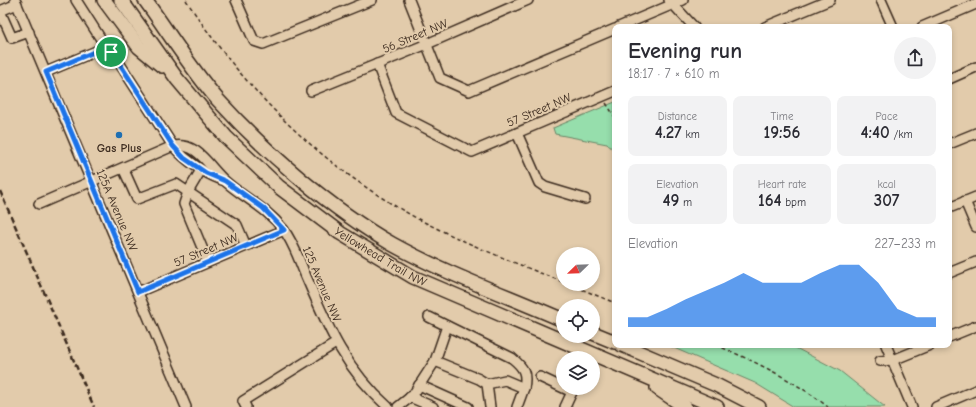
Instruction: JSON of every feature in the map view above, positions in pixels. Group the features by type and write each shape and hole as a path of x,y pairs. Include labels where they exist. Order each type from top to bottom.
{"highway":[{"path":"104,0 139,47 177,79"},
{"name":"Yellowhead Trail NW","path":"121,0 177,79 238,148 279,187 340,233 413,277 717,407"},
{"name":"Yellowhead Trail NW","path":"145,0 218,100 287,168 314,189 391,243 424,260 556,317"},
{"path":"600,335 612,341"},
{"path":"629,348 716,385 759,407"},
{"path":"634,372 685,407"}],"street":[{"name":"125 Avenue NW","path":"76,0 106,47 116,58 173,146 184,158 201,170 225,181"},
{"path":"236,0 254,41 263,44 372,0"},
{"path":"409,0 440,78 469,91 612,30"},
{"name":"56 Street NW","path":"311,91 427,44 528,0"},
{"path":"626,24 671,2 683,0"},
{"path":"772,24 828,0"},
{"path":"881,0 891,24"},
{"path":"16,2 0,11 12,38 29,32"},
{"name":"125A Avenue NW","path":"16,2 186,407"},
{"path":"671,2 691,24"},
{"path":"929,24 976,4"},
{"path":"46,72 106,47"},
{"name":"57 Street NW","path":"377,64 396,112 472,152 612,92"},
{"path":"952,78 976,67"},
{"path":"517,133 539,183 545,187 585,199"},
{"path":"952,143 976,133"},
{"name":"125 Avenue NW","path":"173,146 184,145 192,148 225,181 263,208 284,230 290,239 336,343 356,375 388,407"},
{"path":"39,204 173,146"},
{"path":"123,168 137,199 176,184 237,225 246,246"},
{"path":"201,170 188,192 184,204 208,262"},
{"path":"952,207 976,197"},
{"path":"965,201 976,227"},
{"name":"57 Street NW","path":"138,292 284,230"},
{"path":"952,272 976,262"},
{"path":"429,317 512,358 523,367 526,376 524,388 517,407"},
{"path":"398,407 410,397 435,361 447,326"},
{"path":"952,336 976,326"},
{"path":"246,407 243,401 336,343"},
{"path":"887,348 912,407"},
{"path":"880,361 893,360 923,348"},
{"path":"435,361 487,384 506,380 524,388"},
{"path":"540,378 572,392 565,407"},
{"path":"419,384 468,407"},
{"path":"487,384 490,407"},
{"path":"936,407 976,390"},
{"path":"410,397 433,407"}],"path":[{"path":"186,0 217,45 241,74 280,116 337,166 420,220 470,244 556,279"},
{"path":"603,96 612,113"},
{"path":"586,291 612,302"},
{"path":"722,348 783,376 828,407"}],"green space":[{"path":"612,103 612,148 607,144 555,134 553,128"},
{"path":"674,348 796,348 840,371 885,407 794,407 755,383"}],"railway":[{"path":"0,191 94,407"}],"place":[{"name":"Gas Plus","path":"119,135"}],"route":[{"path":"106,47 111,52 173,146 184,158 206,173 225,181 263,208 284,230 138,292 46,72 106,47"}]}
